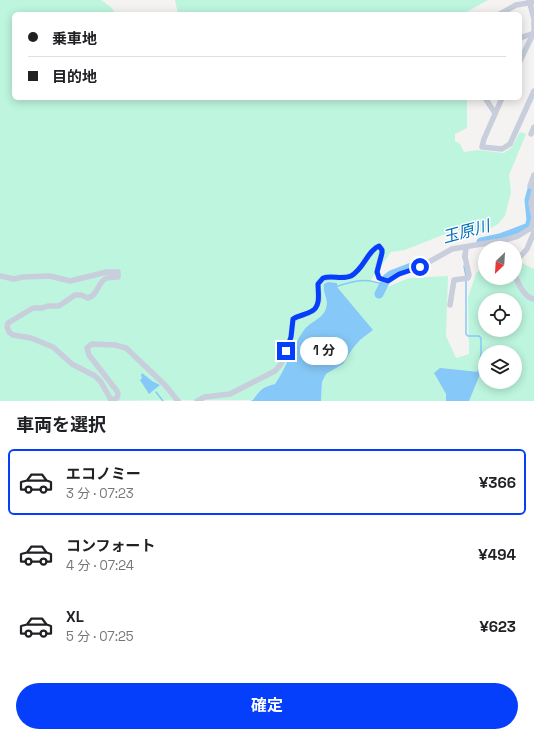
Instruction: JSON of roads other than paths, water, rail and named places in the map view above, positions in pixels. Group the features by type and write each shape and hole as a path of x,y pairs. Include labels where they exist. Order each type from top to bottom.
{"street":[{"path":"504,12 516,5 531,1 534,19 534,33 522,57"},
{"path":"522,37 534,33"},
{"path":"501,100 481,145 482,147 502,149 510,144 534,91"},
{"path":"486,100 495,113"},
{"path":"531,134 534,127"},
{"path":"197,401 205,397 230,394 278,368 291,337 293,319 315,309 319,300 318,284 321,280 326,277 341,278 350,276 360,268 374,249 379,246 382,253 377,272 379,278 386,280 420,267 452,250 505,240 518,236 531,228 534,218 531,203 534,176"},
{"path":"522,255 527,249 534,232"},
{"path":"450,305 454,280 467,278 469,275 464,257 466,247"},
{"path":"0,276 14,279 23,277 50,276 70,281 107,272 118,272 118,277 106,278 102,282 96,294 92,297 88,298 81,295 75,295 59,306 33,308 9,322 7,327 9,332 13,335 31,338 53,347 72,364 95,376 101,382 111,400 117,398 118,394 89,355 87,348 92,344 115,345 126,348 165,385 178,401"},
{"path":"520,285 525,294 529,298 534,299"}],"water":[{"path":"328,282 337,283 337,287 373,330 360,340 343,364 326,374 322,382 321,401 250,401 253,400 262,389 275,384 304,330 325,311 327,303 324,284"},
{"path":"440,368 478,372 478,379 469,401 446,401 446,394 434,373"},
{"path":"142,373 160,385 149,394 140,380 142,378"}],"waterway":[{"name":"玉原川","path":"486,241 500,238 529,227 531,220 529,200 534,182"},
{"path":"463,258 464,250"},
{"name":"玉原川","path":"379,294 387,278 391,275 422,263"},
{"path":"464,266 466,276"},
{"path":"466,280 466,334 468,336 479,336 481,338 481,345"},
{"path":"335,287 359,281 371,281 384,285"},
{"path":"156,392 163,401"}]}
